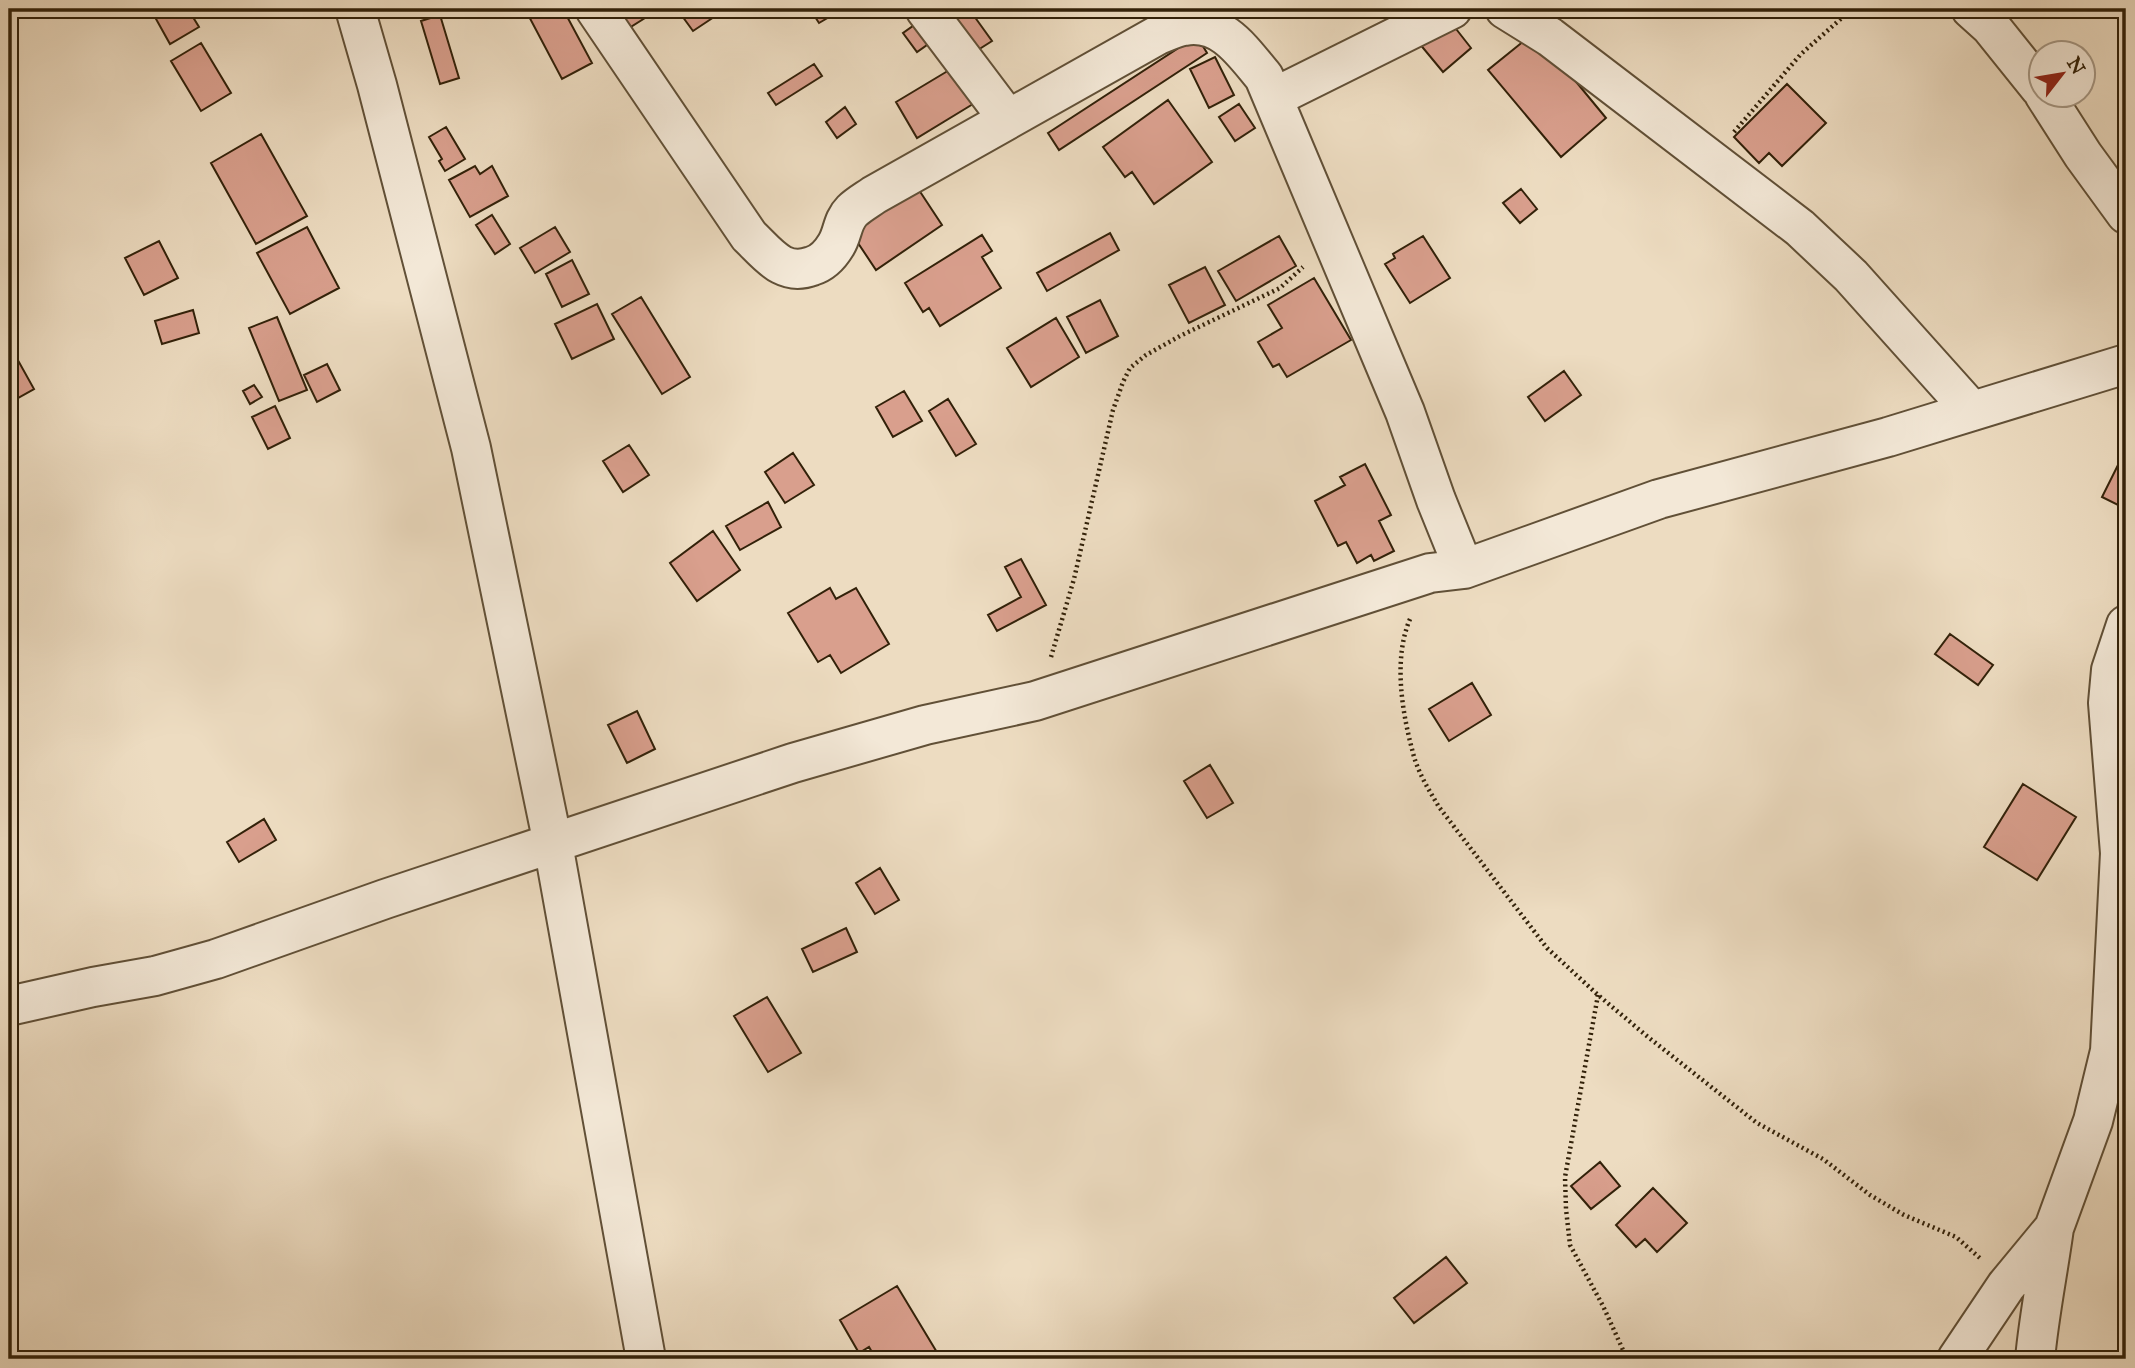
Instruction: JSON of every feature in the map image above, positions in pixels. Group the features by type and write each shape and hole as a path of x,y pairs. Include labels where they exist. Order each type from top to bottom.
{"street":[{"path":"355,9 471,448 553,844 646,1359"},
{"path":"595,9 749,236 769,256 788,269 802,270 821,263 837,244 843,224 852,212 874,195 1158,35 1185,26 1211,26 1237,44 1264,77 1273,97 1405,412 1436,500 1447,571"},
{"path":"925,9 1008,119"},
{"path":"1273,97 1452,9"},
{"path":"1505,9 1550,37 1800,228 1851,275 1972,411"},
{"path":"1972,9 1992,27 2026,70"},
{"path":"2053,108 2126,214"},
{"path":"9,1006 155,976 216,959 385,899 793,763 925,725 1035,701 1447,571 1659,499 1888,437 2126,364"},
{"path":"2035,1359 2054,1228 2093,1121 2110,1051 2120,853 2108,703 2112,670 2126,625"},
{"path":"1956,1359 2006,1286 2054,1228"}],"path":[{"path":"1711,159 1801,54 1852,9"},
{"path":"1035,701 1074,579 1113,410 1130,368 1146,355 1180,336 1280,288 1304,266 1329,231"},
{"path":"9,445 15,430"},
{"path":"1447,571 1408,625 1402,654 1403,703 1413,755 1424,782 1439,807 1547,948 1598,995 1757,1124 1823,1159 1870,1195 1904,1215 1956,1237 1973,1250 2006,1286"},
{"path":"1598,995 1565,1177 1566,1209 1570,1245 1603,1306 1625,1359"}],"building":[{"path":"188,9 199,27 170,44 151,10"},
{"path":"525,9 563,9 592,63 562,79"},
{"path":"606,9 651,9 653,13 621,33"},
{"path":"677,9 726,9 693,31"},
{"path":"810,9 840,9 841,10 819,23"},
{"path":"969,9 992,41 970,55 947,23"},
{"path":"440,15 459,78 440,84 421,21"},
{"path":"920,21 934,40 917,52 903,33"},
{"path":"1453,25 1471,48 1443,72 1414,37"},
{"path":"1535,32 1606,118 1561,157 1488,70"},
{"path":"1197,36 1207,53 1059,150 1048,133"},
{"path":"201,43 231,93 201,111 171,61"},
{"path":"1215,57 1234,95 1209,108 1190,69"},
{"path":"814,64 822,76 776,105 768,93"},
{"path":"951,69 973,104 917,138 896,102"},
{"path":"1787,84 1826,123 1782,166 1769,153 1759,163 1734,137"},
{"path":"1168,100 1212,162 1154,204 1132,172 1125,177 1103,147"},
{"path":"1239,104 1255,128 1235,141 1219,117"},
{"path":"845,107 856,124 837,138 826,122"},
{"path":"446,127 465,159 445,171 439,161 442,159 429,137"},
{"path":"261,134 307,216 256,244 211,163"},
{"path":"475,166 480,174 492,166 508,196 470,217 449,180"},
{"path":"915,184 942,225 876,270 848,228"},
{"path":"1521,189 1537,209 1520,223 1503,203"},
{"path":"492,215 510,244 495,254 476,225"},
{"path":"307,227 339,288 290,314 257,253"},
{"path":"555,227 570,252 535,273 520,248"},
{"path":"1110,233 1119,250 1047,291 1037,273"},
{"path":"982,235 992,251 982,257 1001,288 940,326 929,308 923,312 905,283"},
{"path":"1279,236 1296,266 1236,301 1218,271"},
{"path":"1423,236 1450,278 1410,303 1385,264 1395,258 1393,254"},
{"path":"159,241 178,278 144,295 125,258"},
{"path":"572,260 589,294 562,307 546,274"},
{"path":"1205,267 1225,305 1189,323 1169,285"},
{"path":"1314,278 1351,340 1287,377 1279,364 1273,367 1258,342 1282,328 1268,305"},
{"path":"641,297 690,377 662,394 612,314"},
{"path":"1100,300 1118,336 1086,353 1067,317"},
{"path":"597,304 614,339 572,359 555,324"},
{"path":"193,310 199,333 162,344 155,321"},
{"path":"277,317 307,390 279,401 249,328"},
{"path":"1056,318 1079,357 1031,387 1007,348"},
{"path":"9,347 34,389 9,403"},
{"path":"327,364 340,390 317,402 304,375"},
{"path":"1564,371 1581,395 1545,421 1528,397"},
{"path":"254,385 262,397 250,404 243,391"},
{"path":"904,391 922,421 893,437 876,407"},
{"path":"948,399 976,444 956,456 929,411"},
{"path":"275,406 290,438 268,449 252,417"},
{"path":"629,445 649,475 623,492 603,461"},
{"path":"793,453 814,485 785,503 765,472"},
{"path":"2123,455 2126,457 2126,494 2120,506 2102,497"},
{"path":"1365,464 1391,515 1379,521 1394,551 1374,561 1371,555 1357,563 1346,542 1338,546 1315,501 1345,485 1340,477"},
{"path":"768,502 781,527 740,550 726,526"},
{"path":"713,531 740,570 697,601 670,563"},
{"path":"1021,559 1046,605 997,631 988,615 1021,597 1005,567"},
{"path":"830,588 836,599 856,588 889,644 841,673 830,655 818,662 788,613"},
{"path":"1950,634 1993,665 1978,685 1935,654"},
{"path":"1472,683 1491,715 1449,741 1429,709"},
{"path":"637,711 655,749 627,763 608,725"},
{"path":"1210,765 1233,803 1207,818 1184,781"},
{"path":"2023,784 2076,817 2037,880 1984,847"},
{"path":"264,819 276,840 239,862 227,842"},
{"path":"880,868 899,900 875,914 856,883"},
{"path":"846,928 857,952 813,972 802,949"},
{"path":"767,997 801,1053 768,1072 734,1016"},
{"path":"1600,1162 1620,1186 1591,1209 1571,1186"},
{"path":"1653,1188 1687,1223 1657,1252 1645,1239 1636,1247 1616,1225"},
{"path":"1446,1257 1467,1283 1414,1323 1394,1298"},
{"path":"897,1286 941,1359 876,1359 869,1347 859,1353 840,1320"}]}
